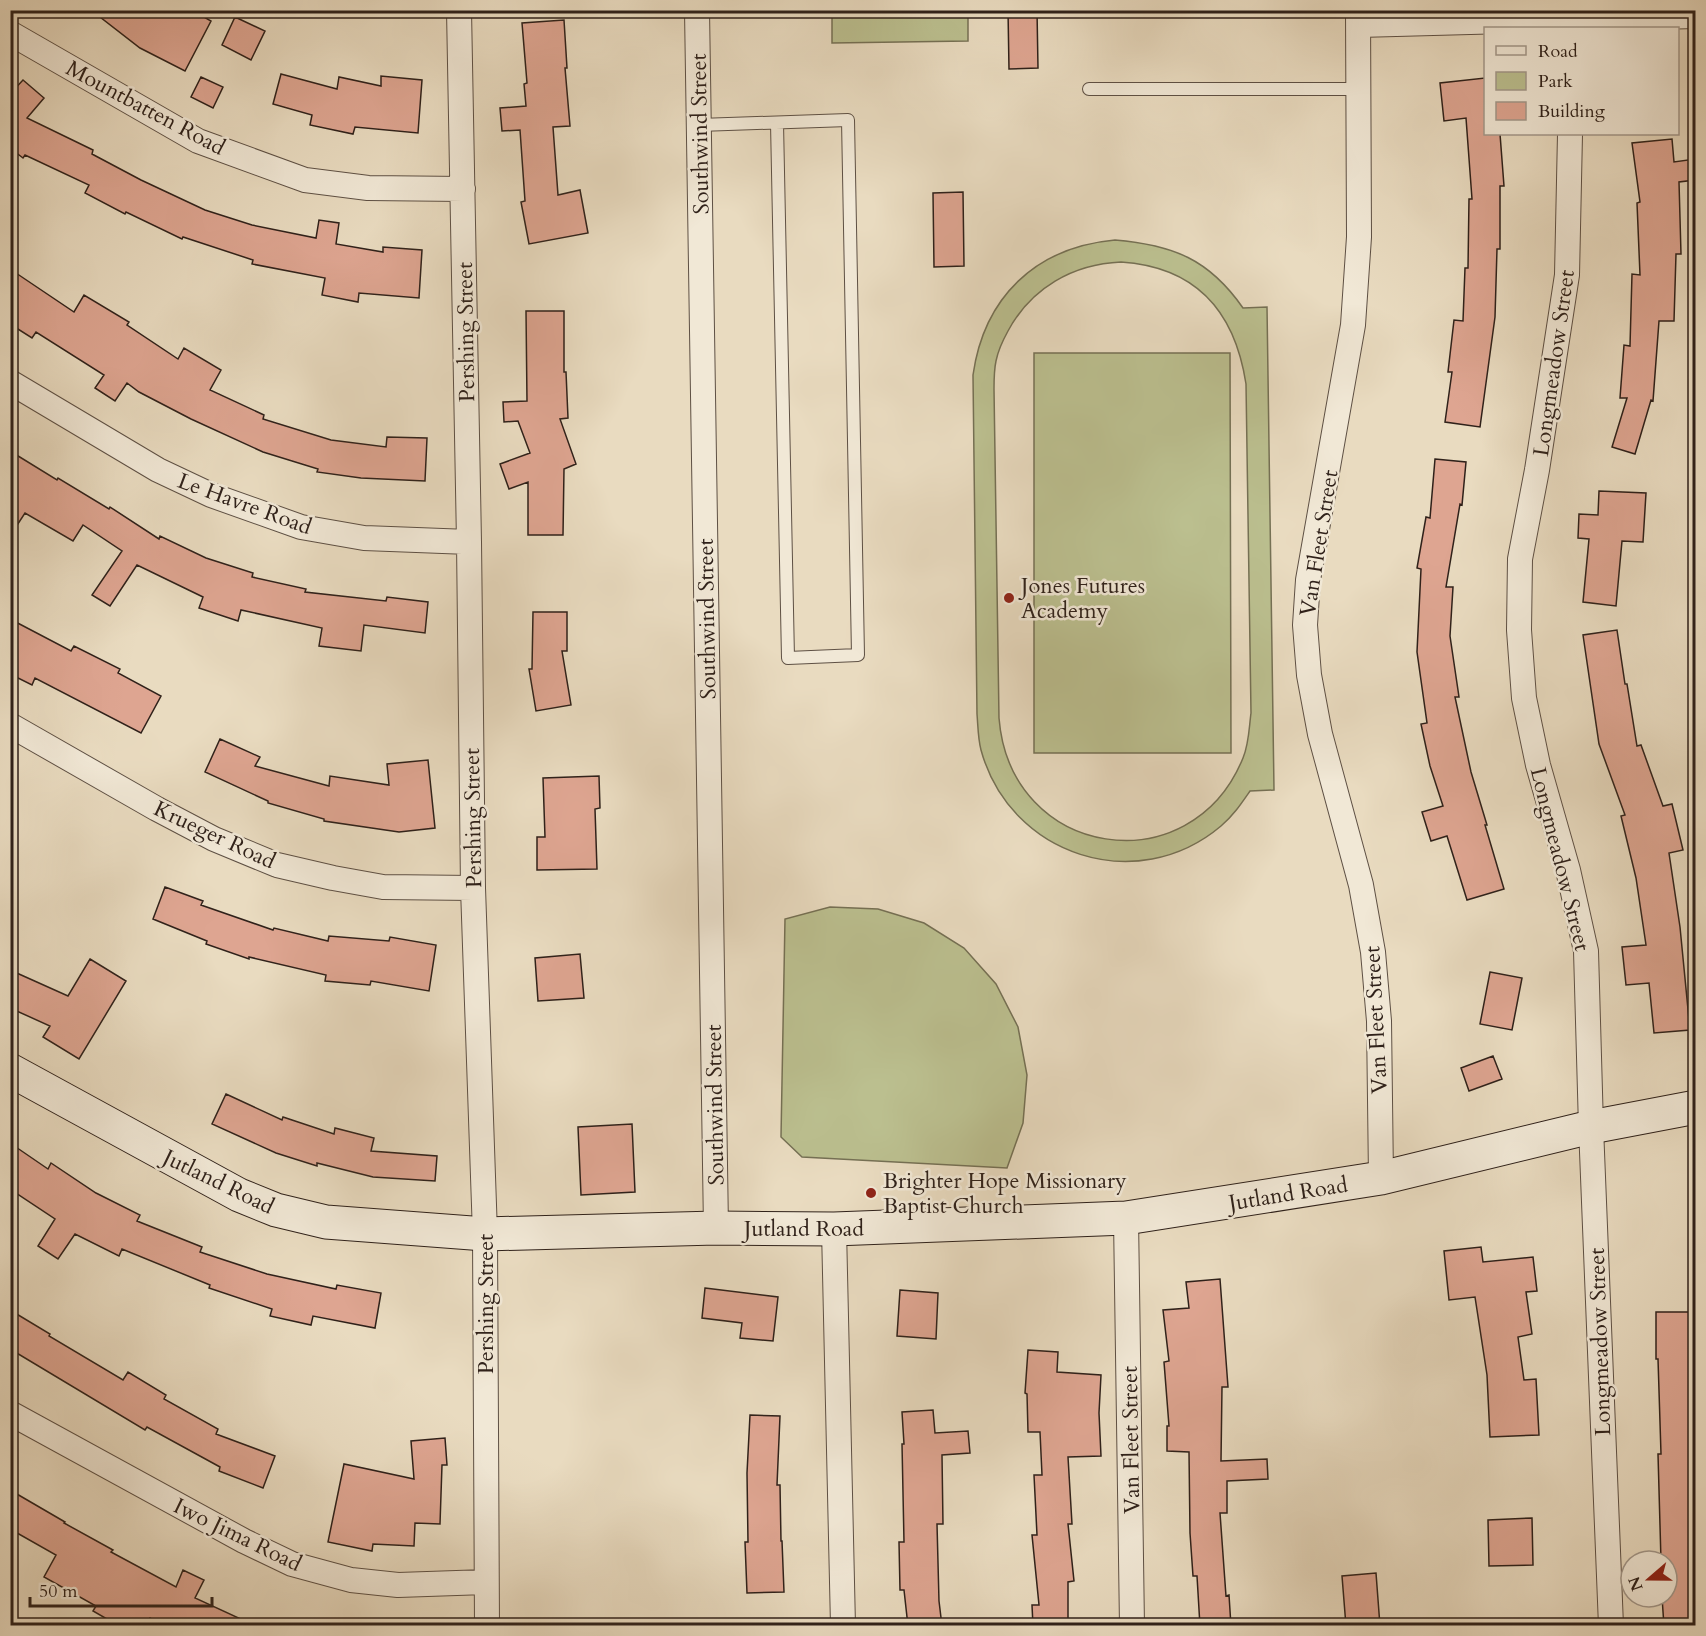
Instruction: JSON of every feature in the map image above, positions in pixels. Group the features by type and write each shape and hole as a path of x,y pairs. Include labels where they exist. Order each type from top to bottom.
{"street":[{"name":"Pershing Street","path":"459,10 473,888 485,1234 487,1626"},
{"name":"Southwind Street","path":"697,10 716,1228"},
{"path":"1358,18 1572,19 1695,16"},
{"name":"Van Fleet Street","path":"1358,18 1359,237 1353,325 1308,580 1305,626 1309,675 1320,734 1361,885 1373,952 1379,1021 1381,1178"},
{"name":"Mountbatten Road","path":"10,33 198,141 305,180 368,188 463,189"},
{"name":"Longmeadow Street","path":"1570,135 1567,274 1537,470 1520,559 1519,630 1524,699 1538,765 1568,870 1586,951 1611,1626"},
{"name":"Le Havre Road","path":"10,381 158,470 211,495 301,527 364,538 469,542"},
{"name":"Krueger Road","path":"10,726 214,839 277,865 333,879 383,887 473,888"},
{"name":"Jutland Road","path":"10,1070 239,1195 276,1210 326,1222 485,1234 716,1228 834,1229 1126,1218 1381,1178 1591,1127 1695,1107"},
{"name":"Van Fleet Street","path":"1126,1218 1132,1626"},
{"path":"834,1229 843,1626"},
{"name":"Iwo Jima Road","path":"10,1413 244,1541 292,1563 351,1580 398,1585 486,1582"}],"lane":[{"path":"1089,89 1359,89"},
{"path":"699,125 848,120 858,655 788,658 777,123"}],"green space":[{"path":"832,11 968,11 968,41 832,43"},
{"path":"1115,240 1136,242 1172,251 1203,266 1217,277 1243,308 1267,307 1274,790 1250,791 1221,826 1188,847 1152,859 1116,861 1080,854 1048,839 1019,817 996,787 981,750 979,737 973,375 979,347 989,322 1002,300 1018,281 1038,265 1061,253","holes":["1121,262 1148,266 1171,273 1191,284 1208,298 1222,315 1233,335 1241,358 1246,384 1251,713 1245,753 1218,799 1184,826 1146,839 1106,839 1067,826 1034,802 1011,765 999,718 994,371 1001,346 1017,316 1029,302 1055,281 1070,273 1103,264"]},
{"path":"1034,353 1230,353 1231,753 1034,753"},
{"path":"830,907 878,909 924,923 964,948 996,984 1018,1027 1027,1075 1023,1123 1007,1168 802,1157 781,1137 785,919"}],"building":[{"path":"91,10 192,10 211,21 185,71 140,48"},
{"path":"1008,10 1037,10 1038,68 1009,69"},
{"path":"235,17 265,31 251,60 222,45"},
{"path":"564,20 570,126 553,127 558,195 580,190 588,233 529,244 521,202 525,201 520,130 502,131 500,108 526,106 524,84 527,83 522,23"},
{"path":"281,74 337,89 339,77 381,86 381,76 422,80 418,133 355,127 353,134 310,125 312,115 273,104"},
{"path":"201,77 223,87 213,108 191,97"},
{"path":"1484,78 1484,135 1500,135 1504,186 1500,186 1500,249 1497,249 1495,317 1480,427 1445,422 1452,372 1448,372 1454,320 1463,321 1465,268 1468,268 1469,199 1472,199 1466,118 1444,121 1440,83"},
{"path":"23,80 44,98 27,118 93,150 92,154 141,180 205,210 252,225 316,238 319,220 339,223 336,244 383,252 383,247 422,250 419,298 359,293 358,302 322,295 325,278 252,264 253,260 183,237 182,239 126,212 125,214 85,193 89,185 25,155 23,158 10,148 10,94"},
{"path":"1672,139 1674,162 1695,159 1695,180 1679,182 1681,254 1676,254 1674,321 1659,321 1653,401 1651,400 1635,454 1612,447 1627,398 1620,398 1624,345 1630,346 1632,274 1640,275 1637,203 1640,202 1632,143"},
{"path":"963,192 964,266 934,267 933,193"},
{"path":"10,269 74,312 84,295 129,322 127,325 178,359 184,348 221,370 210,390 264,415 263,419 331,440 386,447 387,437 427,438 425,481 361,478 317,472 318,469 263,452 191,419 139,392 127,383 115,401 95,388 104,375 36,332 32,338 10,324"},
{"path":"526,311 564,311 564,372 566,372 568,418 560,419 576,464 564,469 563,535 528,535 528,482 509,489 500,464 530,453 518,421 504,422 503,402 527,401"},
{"path":"10,451 57,480 58,478 109,509 110,507 159,539 160,536 206,558 253,573 252,577 306,589 305,592 386,601 387,597 428,602 425,633 364,625 361,651 319,646 322,628 241,610 238,621 199,608 203,597 137,565 110,606 92,595 122,551 83,525 73,541 25,513 10,536"},
{"path":"1435,459 1466,462 1462,505 1460,504 1446,587 1453,587 1450,636 1459,697 1455,697 1471,772 1504,889 1467,900 1447,836 1431,841 1422,812 1443,806 1430,766 1421,724 1427,723 1417,652 1421,569 1417,568 1426,517 1430,518"},
{"path":"1599,491 1646,493 1643,542 1622,541 1616,606 1583,602 1589,539 1578,538 1579,514 1598,515"},
{"path":"533,612 567,612 567,651 562,651 571,705 536,711 529,669 532,669"},
{"path":"10,619 71,651 74,646 120,669 118,673 161,696 141,733 35,678 32,685 10,674"},
{"path":"1617,630 1637,746 1641,745 1663,806 1672,804 1683,850 1669,853 1680,927 1690,1030 1654,1033 1649,983 1626,985 1622,947 1646,945 1636,878 1621,816 1625,815 1599,744 1583,635"},
{"path":"220,739 260,757 255,766 329,786 330,776 389,785 387,764 428,760 435,828 399,832 324,821 324,819 268,803 205,772"},
{"path":"599,776 600,808 595,809 597,869 537,870 537,837 545,837 543,778"},
{"path":"165,887 203,901 201,905 273,930 274,928 328,941 329,936 389,941 390,937 436,945 429,991 371,981 370,985 325,981 326,975 249,957 249,959 206,944 207,941 153,919"},
{"path":"580,954 584,998 538,1001 535,958"},
{"path":"90,959 126,981 79,1059 43,1037 50,1026 10,1008 10,970 68,996"},
{"path":"1490,972 1522,978 1512,1030 1480,1024"},
{"path":"1493,1056 1502,1079 1469,1091 1461,1068"},
{"path":"226,1094 282,1120 283,1117 334,1134 335,1128 374,1138 371,1151 437,1156 435,1181 373,1177 317,1163 317,1166 276,1153 212,1124"},
{"path":"632,1124 635,1192 581,1195 578,1127"},
{"path":"10,1143 48,1169 51,1163 96,1193 140,1215 137,1221 202,1247 200,1252 267,1274 336,1289 337,1285 381,1293 375,1328 313,1316 311,1325 270,1316 272,1309 209,1288 210,1285 122,1249 119,1256 75,1234 58,1259 38,1246 55,1219 10,1189"},
{"path":"1481,1247 1483,1262 1533,1257 1537,1291 1526,1292 1532,1334 1518,1337 1524,1380 1536,1379 1539,1435 1490,1437 1487,1375 1475,1297 1449,1300 1444,1251"},
{"path":"1220,1279 1228,1387 1222,1387 1221,1461 1267,1459 1268,1479 1227,1481 1227,1513 1220,1513 1226,1596 1229,1595 1231,1626 1200,1626 1197,1576 1193,1576 1190,1533 1189,1452 1167,1451 1167,1426 1169,1426 1164,1362 1169,1361 1163,1310 1189,1308 1186,1282"},
{"path":"705,1288 778,1297 773,1341 740,1338 742,1323 702,1318"},
{"path":"900,1290 938,1293 936,1339 897,1336"},
{"path":"10,1310 123,1380 128,1372 166,1395 164,1399 218,1429 216,1434 275,1456 263,1488 219,1471 220,1467 147,1427 145,1430 10,1349"},
{"path":"1656,1312 1691,1312 1691,1381 1693,1381 1694,1426 1689,1426 1691,1510 1695,1510 1695,1626 1664,1626 1663,1609 1679,1609 1679,1549 1661,1549 1658,1454 1661,1454 1658,1359 1656,1359"},
{"path":"1028,1350 1058,1352 1057,1372 1101,1375 1099,1413 1101,1456 1068,1457 1072,1524 1068,1524 1074,1581 1068,1582 1068,1626 1033,1626 1032,1605 1039,1605 1032,1535 1037,1535 1034,1475 1042,1475 1040,1432 1028,1432 1027,1394 1025,1393"},
{"path":"933,1410 935,1433 968,1431 970,1453 942,1455 943,1524 937,1524 942,1626 908,1626 904,1590 900,1590 899,1542 904,1542 902,1412"},
{"path":"750,1415 780,1416 777,1485 780,1485 784,1592 747,1593 745,1542 748,1542 747,1473"},
{"path":"445,1438 447,1465 442,1465 440,1524 415,1523 414,1546 373,1544 372,1551 328,1542 344,1464 414,1479 411,1441"},
{"path":"10,1490 113,1550 111,1552 176,1587 183,1570 204,1580 195,1598 256,1626 166,1626 150,1618 146,1626 119,1626 93,1611 96,1606 44,1577 56,1555 10,1529"},
{"path":"1532,1518 1533,1565 1489,1566 1488,1520"},
{"path":"1376,1573 1380,1626 1346,1626 1342,1576"}],"place":[{"name":"Jones Futures Academy","path":"1009,598"},
{"name":"Brighter Hope Missionary Baptist Church","path":"871,1193"}]}
